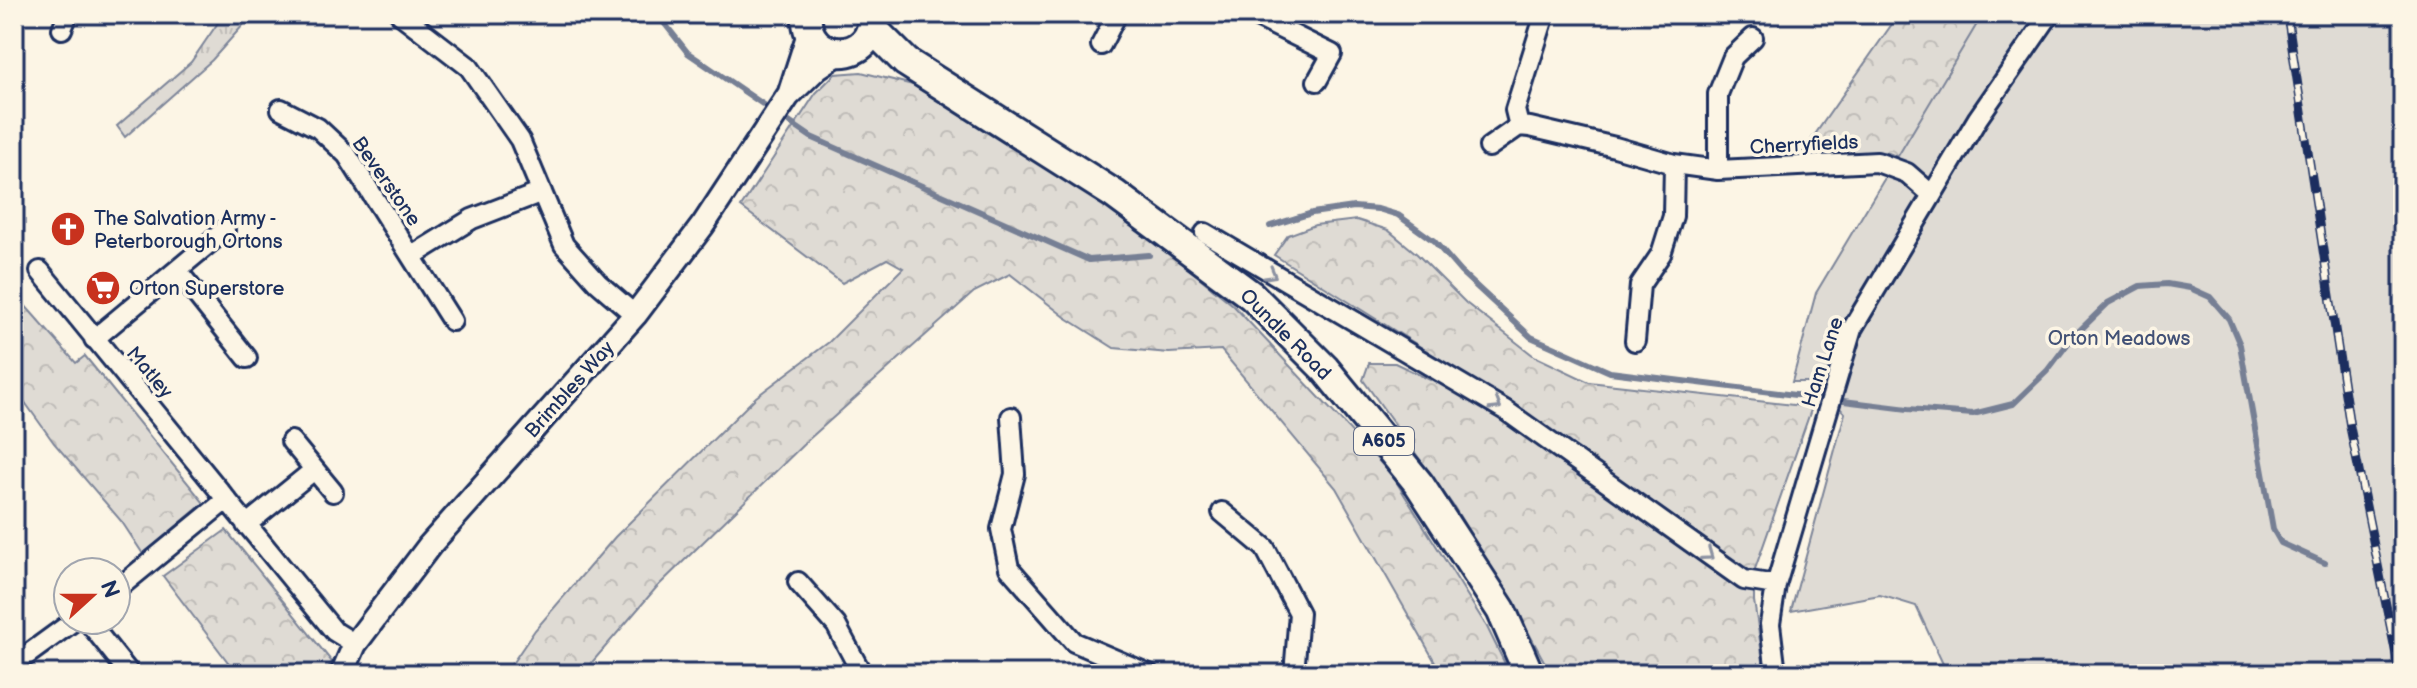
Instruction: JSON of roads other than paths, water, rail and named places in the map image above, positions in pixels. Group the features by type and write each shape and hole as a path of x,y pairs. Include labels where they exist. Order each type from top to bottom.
{"main road":[{"name":"Oundle Road","path":"807,20 824,49 860,36 1114,194 1202,235 1252,296 1325,369 1419,484 1501,610 1529,674"}],"street":[{"path":"400,14 469,67 520,140 564,245 598,283 635,315"},
{"path":"1251,14 1336,48 1317,81"},
{"path":"1489,147 1519,126 1515,110 1545,14"},
{"name":"Ham Lane","path":"1776,674 1770,624 1776,585 1852,329 1984,107 2050,14"},
{"path":"1101,45 1114,15"},
{"name":"Brimbles Way","path":"788,96 807,20"},
{"name":"Brimbles Way","path":"342,674 355,644 430,545 635,315 703,225 788,96 818,67 860,36"},
{"path":"1718,170 1718,94 1733,57 1753,38"},
{"path":"1718,45 1733,57"},
{"name":"Beverstone","path":"281,109 318,128 347,155 452,321"},
{"name":"Cherryfields","path":"1519,126 1615,147 1674,164 1718,170 1877,162 1907,173 1931,194"},
{"path":"1635,341 1640,285 1661,254 1673,216 1674,164"},
{"name":"Beverstone","path":"412,256 472,219 542,192"},
{"path":"94,339 225,230"},
{"path":"1202,235 1505,410 1744,580 1776,585"},
{"path":"177,270 247,358"},
{"name":"Matley","path":"40,271 334,631 355,644"},
{"path":"1011,417 1015,474 1001,529 1009,568 1074,642 1149,674"},
{"path":"291,441 333,492"},
{"path":"246,525 314,470"},
{"path":"132,577 226,500"},
{"path":"1222,512 1265,548 1299,613 1294,674"},
{"path":"798,582 836,625 862,674"},
{"path":"14,659 27,655 53,636"},
{"path":"100,636 130,674"}],"waterway":[{"path":"657,14 688,53 811,137 1089,260 1149,255"},
{"path":"1270,226 1312,213 1354,207 1398,215 1434,241 1461,272 1531,337 1610,372 1908,409 1973,414 2013,404 2108,303 2140,286 2167,284 2190,288 2210,297 2229,319 2240,345 2273,529 2281,543 2325,563"}],"railway":[{"path":"2287,14 2350,427 2400,674"}],"place":[{"name":"The Salvation Army - Peterborough Ortons","path":"68,229"},
{"name":"Orton Superstore","path":"103,288"}],"park label":[{"name":"Orton Meadows","path":"2119,338"}]}
